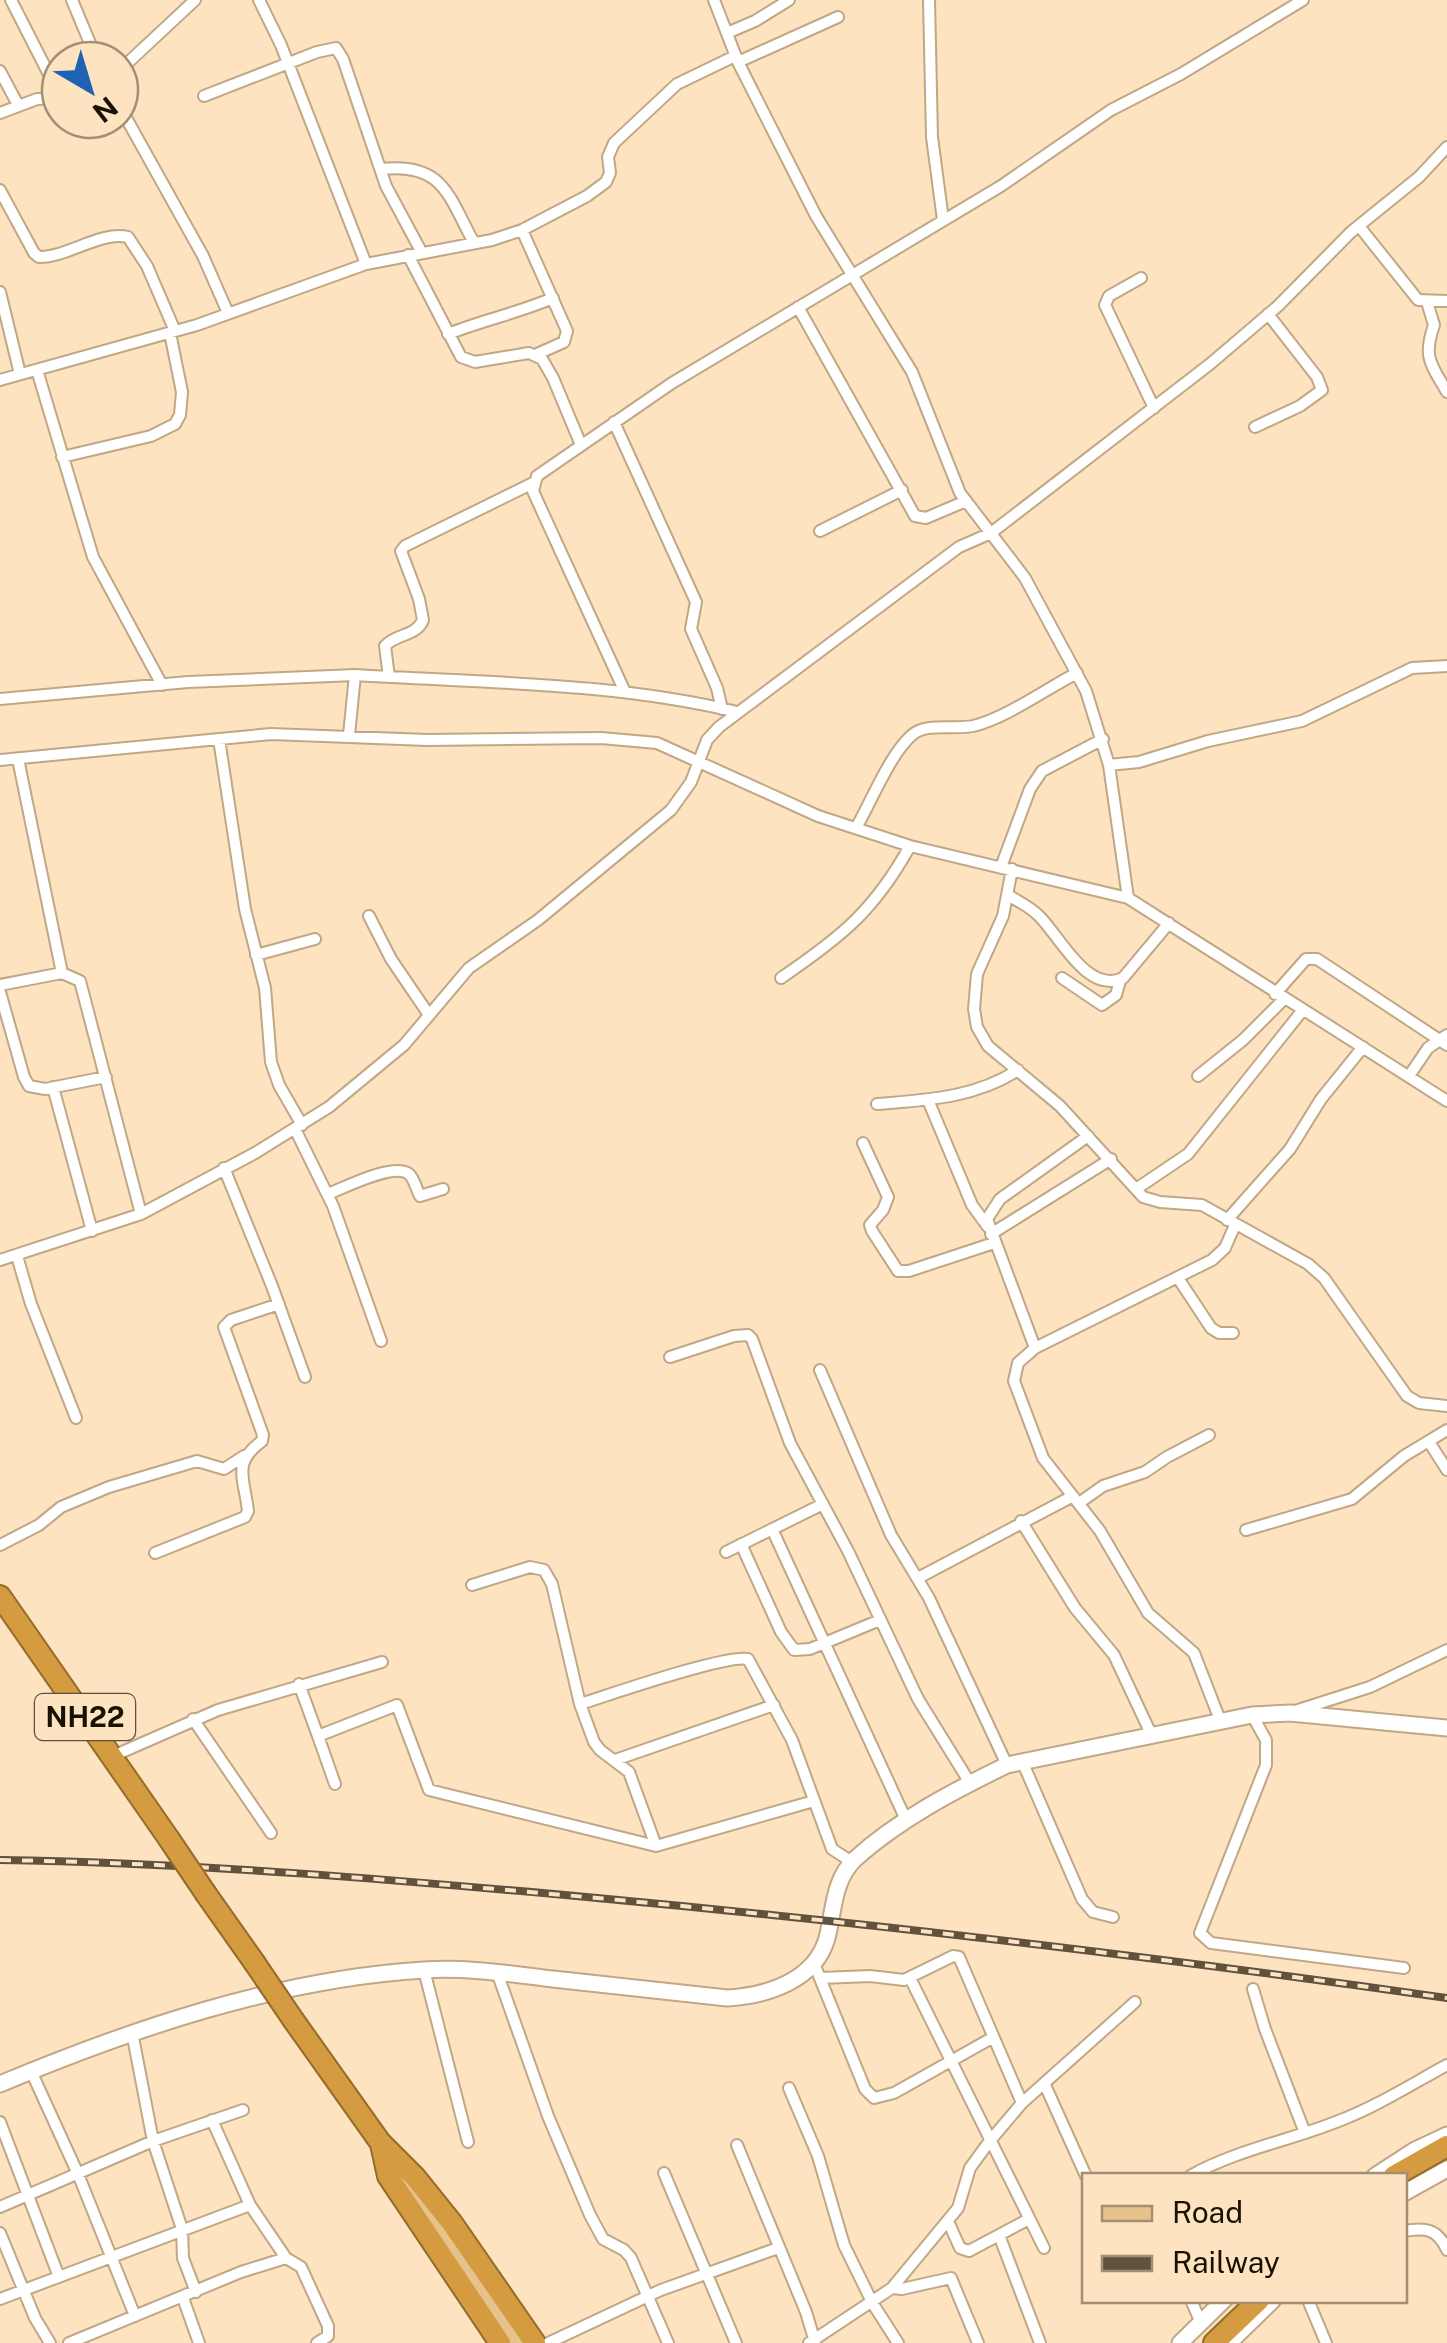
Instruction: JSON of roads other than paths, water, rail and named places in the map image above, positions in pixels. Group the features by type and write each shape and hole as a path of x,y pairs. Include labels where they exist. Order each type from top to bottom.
{"highway":[{"name":"NH22","path":"0,1596 380,2142 426,2190 535,2343"},
{"name":"NH22","path":"380,2142 388,2176 500,2343"},
{"path":"1399,2173 1447,2146"},
{"path":"1407,2180 1447,2159"},
{"path":"1200,2333 1239,2303"},
{"path":"1214,2343 1256,2303"}],"main road":[{"path":"0,2084 132,2032 283,1992 424,1970 497,1972 727,1998 755,1996 779,1989 822,1950 836,1893 852,1862 970,1783 1014,1763 1252,1715 1290,1713 1447,1728"},
{"path":"1380,2173 1447,2135"},
{"path":"380,2142 518,2343"},
{"path":"1407,2191 1447,2170"},
{"path":"1180,2343 1200,2333 1222,2303"},
{"path":"1229,2343 1270,2303"}],"street":[{"path":"11,0 40,57"},
{"path":"72,0 89,40"},
{"path":"140,51 194,0"},
{"path":"259,0 289,66 366,264"},
{"path":"714,0 737,59 816,216 912,372 966,501 1025,578 1077,673 1109,765 1128,898"},
{"path":"727,33 755,22 789,0"},
{"path":"929,0 932,137 944,220"},
{"path":"625,692 537,500 537,476 682,376 1002,186 1111,110 1181,74 1303,0"},
{"path":"0,380 172,332 366,264 522,230 606,182 610,173 608,157 614,143 678,84 838,17"},
{"path":"204,96 336,48 380,168 422,253"},
{"path":"0,71 18,106"},
{"path":"0,113 40,99"},
{"path":"138,140 203,256 228,313"},
{"path":"0,1260 141,1214 299,1127 377,1070 416,1033 469,968 538,920 671,810 692,782 707,740 736,712 786,679 959,547 991,532 1154,408 1268,314 1447,147"},
{"path":"380,168 420,168 436,180 474,243"},
{"path":"0,191 39,257 114,236 128,237 142,256 172,332 182,392 180,415 174,424 151,436 62,457"},
{"path":"1358,226 1413,296 1428,302 1447,301"},
{"path":"522,230 566,326 567,338 535,355"},
{"path":"408,255 457,352 467,361 535,355 554,378 582,445"},
{"path":"1141,278 1109,296 1105,305 1154,408"},
{"path":"0,292 20,374"},
{"path":"448,334 553,298"},
{"path":"1428,302 1434,325 1428,339 1428,356 1447,392"},
{"path":"798,308 915,516 920,518 966,501"},
{"path":"1255,427 1300,406 1322,390 1317,377 1268,314"},
{"path":"37,370 93,557 162,685"},
{"path":"614,422 696,602 691,629 718,688 722,709"},
{"path":"390,677 385,646 390,640 416,631 424,620 401,551 534,483"},
{"path":"820,530 902,490"},
{"path":"1109,765 1139,762 1208,741 1302,721 1412,668 1447,666"},
{"path":"856,828 914,733 921,729 980,724 1077,673"},
{"path":"0,699 162,685 355,675 625,692 736,712"},
{"path":"348,734 355,675"},
{"path":"0,760 271,734 438,740 641,740 700,760 804,810 910,846 1128,898 1447,1101"},
{"path":"219,739 245,909 265,988 274,1074 328,1194 381,1340"},
{"path":"1102,739 1042,771 1030,788 1006,868 1008,895 1002,916 980,962 974,1009 982,1038 1060,1106 1112,1159 1136,1190 1150,1200 1202,1205 1317,1271 1407,1396 1419,1404 1447,1406"},
{"path":"18,758 62,973"},
{"path":"780,978 855,923 880,894 910,846"},
{"path":"1008,895 1040,916 1076,962 1100,978 1120,981"},
{"path":"369,916 391,960 429,1015"},
{"path":"1062,978 1102,1005 1116,995 1120,981 1169,922"},
{"path":"256,955 315,939"},
{"path":"1198,1076 1233,1049 1280,996 1306,959 1317,959 1444,1040 1422,1055 1409,1076"},
{"path":"106,1077 34,1089 24,1076 0,988 62,973 80,981 106,1077 141,1214"},
{"path":"1136,1190 1188,1154 1302,1011"},
{"path":"1220,1720 1194,1653 1148,1613 1100,1531 1046,1464 1014,1381 1018,1363 1035,1348 1218,1255 1231,1223 1290,1150 1321,1100 1363,1047"},
{"path":"877,1104 928,1100 987,1088 1018,1070"},
{"path":"53,1087 92,1231"},
{"path":"928,1100 972,1205 991,1234"},
{"path":"1035,1348 988,1219 1000,1199 1088,1136"},
{"path":"863,1143 888,1197 870,1225 872,1232 894,1268 909,1271 991,1234 1112,1159"},
{"path":"224,1168 305,1377"},
{"path":"328,1194 371,1176 400,1171 411,1177 420,1196 444,1189"},
{"path":"16,1256 76,1418"},
{"path":"1178,1278 1210,1328 1232,1333"},
{"path":"0,1544 39,1525 61,1507 108,1487 197,1461 224,1469 244,1456 263,1435 224,1327 231,1320 279,1304"},
{"path":"670,1357 734,1336 752,1338 781,1426 918,1699 970,1783"},
{"path":"820,1370 891,1535 918,1578 1082,1899 1093,1912 1114,1918"},
{"path":"1246,1530 1352,1498 1404,1456 1447,1430"},
{"path":"918,1578 1021,1521 1145,1472 1167,1456 1209,1436"},
{"path":"1429,1442 1447,1470"},
{"path":"155,1553 245,1517 248,1511 242,1471 244,1456"},
{"path":"726,1552 823,1504"},
{"path":"1021,1521 1075,1608 1114,1655 1152,1736"},
{"path":"772,1529 907,1822"},
{"path":"741,1544 789,1647 801,1651 880,1620"},
{"path":"472,1586 530,1567 544,1570 552,1584 580,1704 594,1742 629,1772 656,1846"},
{"path":"1290,1713 1370,1688 1447,1650"},
{"path":"580,1704 742,1657 753,1666 792,1740 832,1849 852,1862"},
{"path":"112,1757 193,1719 382,1662"},
{"path":"299,1684 335,1784"},
{"path":"318,1736 397,1705 429,1790 656,1846 814,1801"},
{"path":"615,1760 774,1705"},
{"path":"1252,1715 1266,1740 1266,1765 1200,1933 1211,1943 1404,1968"},
{"path":"193,1719 271,1832"},
{"path":"820,1978 910,1978 952,1956 959,1957 1022,2103"},
{"path":"814,1961 868,2095 882,2098 992,2038"},
{"path":"424,1970 468,2142"},
{"path":"497,1972 552,2126 590,2215 604,2238 632,2258 668,2343"},
{"path":"910,1978 1044,2248"},
{"path":"1253,1989 1304,2133"},
{"path":"737,2145 806,2312 813,2342 892,2288 958,2208 970,2168 1022,2103 1136,2002"},
{"path":"132,2032 153,2142 182,2229 183,2258 196,2292"},
{"path":"1196,2173 1400,2094 1447,2065"},
{"path":"32,2070 135,2316"},
{"path":"1045,2086 1085,2173"},
{"path":"789,2088 824,2173 844,2245 873,2304 898,2343"},
{"path":"0,2207 153,2142 243,2110"},
{"path":"212,2120 250,2205 286,2258 301,2267 328,2326 328,2336 317,2343"},
{"path":"0,2122 59,2277"},
{"path":"664,2172 736,2343"},
{"path":"0,2299 250,2205"},
{"path":"948,2221 964,2250 973,2250 1030,2220"},
{"path":"1407,2231 1432,2231 1447,2250"},
{"path":"0,2233 50,2343"},
{"path":"1000,2235 1040,2343"},
{"path":"548,2343 649,2296 778,2248"},
{"path":"69,2343 241,2272 286,2258"},
{"path":"892,2288 951,2278 978,2343"},
{"path":"183,2298 199,2343"},
{"path":"1192,2303 1200,2333"},
{"path":"1309,2303 1326,2343"}],"railway":[{"path":"0,1860 299,1873 703,1908 1022,1943 1447,1998"}]}
